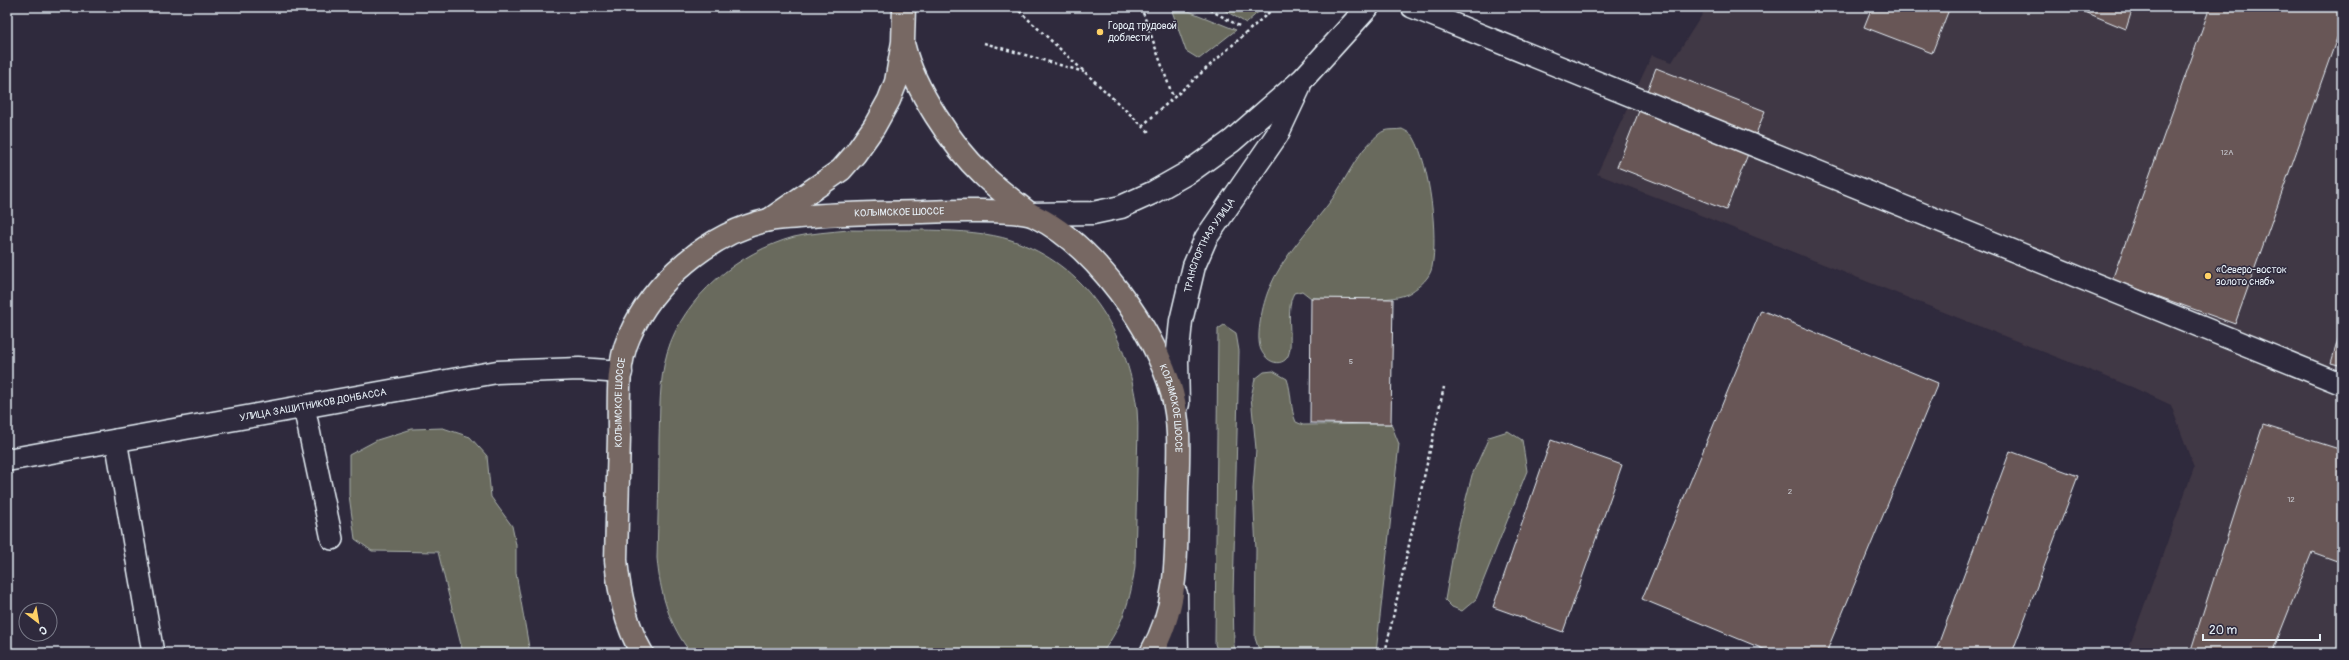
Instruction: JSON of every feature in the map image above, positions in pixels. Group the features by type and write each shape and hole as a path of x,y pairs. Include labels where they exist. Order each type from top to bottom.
{"main road":[{"name":"КОЛЫМСКОЕ ШОССЕ","path":"769,220 841,170 855,154 874,127 889,100 896,82 903,42 904,7"},
{"name":"ТРАНСПОРТНАЯ УЛИЦА","path":"1030,214 1093,213 1122,207 1152,194 1189,172 1232,141 1303,79 1368,7"},
{"name":"КОЛЫМСКОЕ ШОССЕ","path":"903,42 913,75 950,136 983,176 1030,214 1067,236 1101,271 1135,314 1167,379 1173,398 1178,431 1176,569 1167,619 1151,653"},
{"name":"ТРАНСПОРТНАЯ УЛИЦА","path":"1178,431 1177,361 1181,321 1194,266 1206,238 1277,134 1303,79"},
{"name":"КОЛЫМСКОЕ ШОССЕ","path":"642,653 627,618 619,590 616,560 621,372 627,341 639,316 656,293 678,270 696,255 734,233 769,220 816,215 950,210 1030,214"},
{"name":"УЛИЦА ЗАЩИТНИКОВ ДОНБАССА","path":"7,460 497,372 579,369 621,372"},
{"path":"1176,569 1177,653"}],"lane":[{"path":"1412,7 2342,384"},
{"path":"304,407 332,539"},
{"path":"116,440 153,653"}],"path":[{"path":"1016,8 1021,7"},
{"path":"1142,7 1173,97"},
{"path":"1205,7 1241,27"},
{"path":"1142,126 1274,7"},
{"path":"1016,8 1148,132"},
{"path":"984,43 1084,72"},
{"path":"1385,653 1444,387"}],"shaded area":[{"path":"1707,7 2342,7 2342,653 2127,653 2194,468 2171,405 2132,387 1597,174 1652,55 1672,62"}],"green space":[{"path":"1219,7 1264,7 1246,23"},
{"path":"1186,10 1236,30 1199,59 1186,51 1172,11"},
{"path":"1402,129 1414,138 1420,150 1428,183 1434,238 1434,254 1429,275 1411,292 1403,296 1391,298 1363,300 1311,298 1302,291 1294,293 1291,301 1289,320 1290,348 1288,355 1282,362 1278,363 1271,361 1261,350 1259,344 1259,329 1264,303 1275,277 1290,253 1333,198 1364,149 1376,136 1382,132"},
{"path":"848,230 953,231 994,236 1011,240 1038,251 1061,266 1081,284 1098,305 1113,328 1124,354 1132,381 1137,409 1138,432 1135,566 1131,590 1120,623 1102,653 691,653 683,642 671,620 663,596 657,558 661,385 664,364 675,333 686,313 700,296 716,280 753,254 773,244 794,237"},
{"path":"1224,325 1236,333 1239,351 1233,596 1234,645 1236,653 1218,653 1215,644 1218,329"},
{"path":"1273,371 1287,379 1296,422 1303,425 1391,424 1399,444 1376,653 1260,653 1255,638 1256,550 1253,489 1256,449 1251,397 1255,379 1264,372"},
{"path":"443,428 470,437 487,456 491,497 512,526 516,545 516,573 530,653 463,653 438,552 372,551 355,539 349,495 349,455 377,440 412,429"},
{"path":"1508,431 1522,440 1527,471 1476,599 1462,611 1452,607 1445,600 1455,542 1472,475 1489,437"}],"building":[{"path":"1872,7 1950,7 1932,53 1864,27"},
{"path":"2073,7 2133,7 2126,29"},
{"path":"2210,7 2342,7 2342,24 2235,324 2112,280"},
{"path":"1656,68 1765,111 1726,210 1617,167"},
{"path":"1311,298 1393,299 1391,424 1310,423"},
{"path":"1761,310 1938,383 1826,653 1773,653 1642,599"},
{"path":"2342,326 2342,366 2331,363"},
{"path":"2263,425 2342,450 2342,547 2337,561 2312,552 2272,653 2190,653"},
{"path":"1551,440 1622,465 1563,632 1493,607"},
{"path":"2010,451 2078,476 2012,653 1935,653"}],"place":[{"name":"Город трудовой доблести","path":"1100,32"},
{"name":"«Северо-восток золото снаб»","path":"2208,276"}]}
